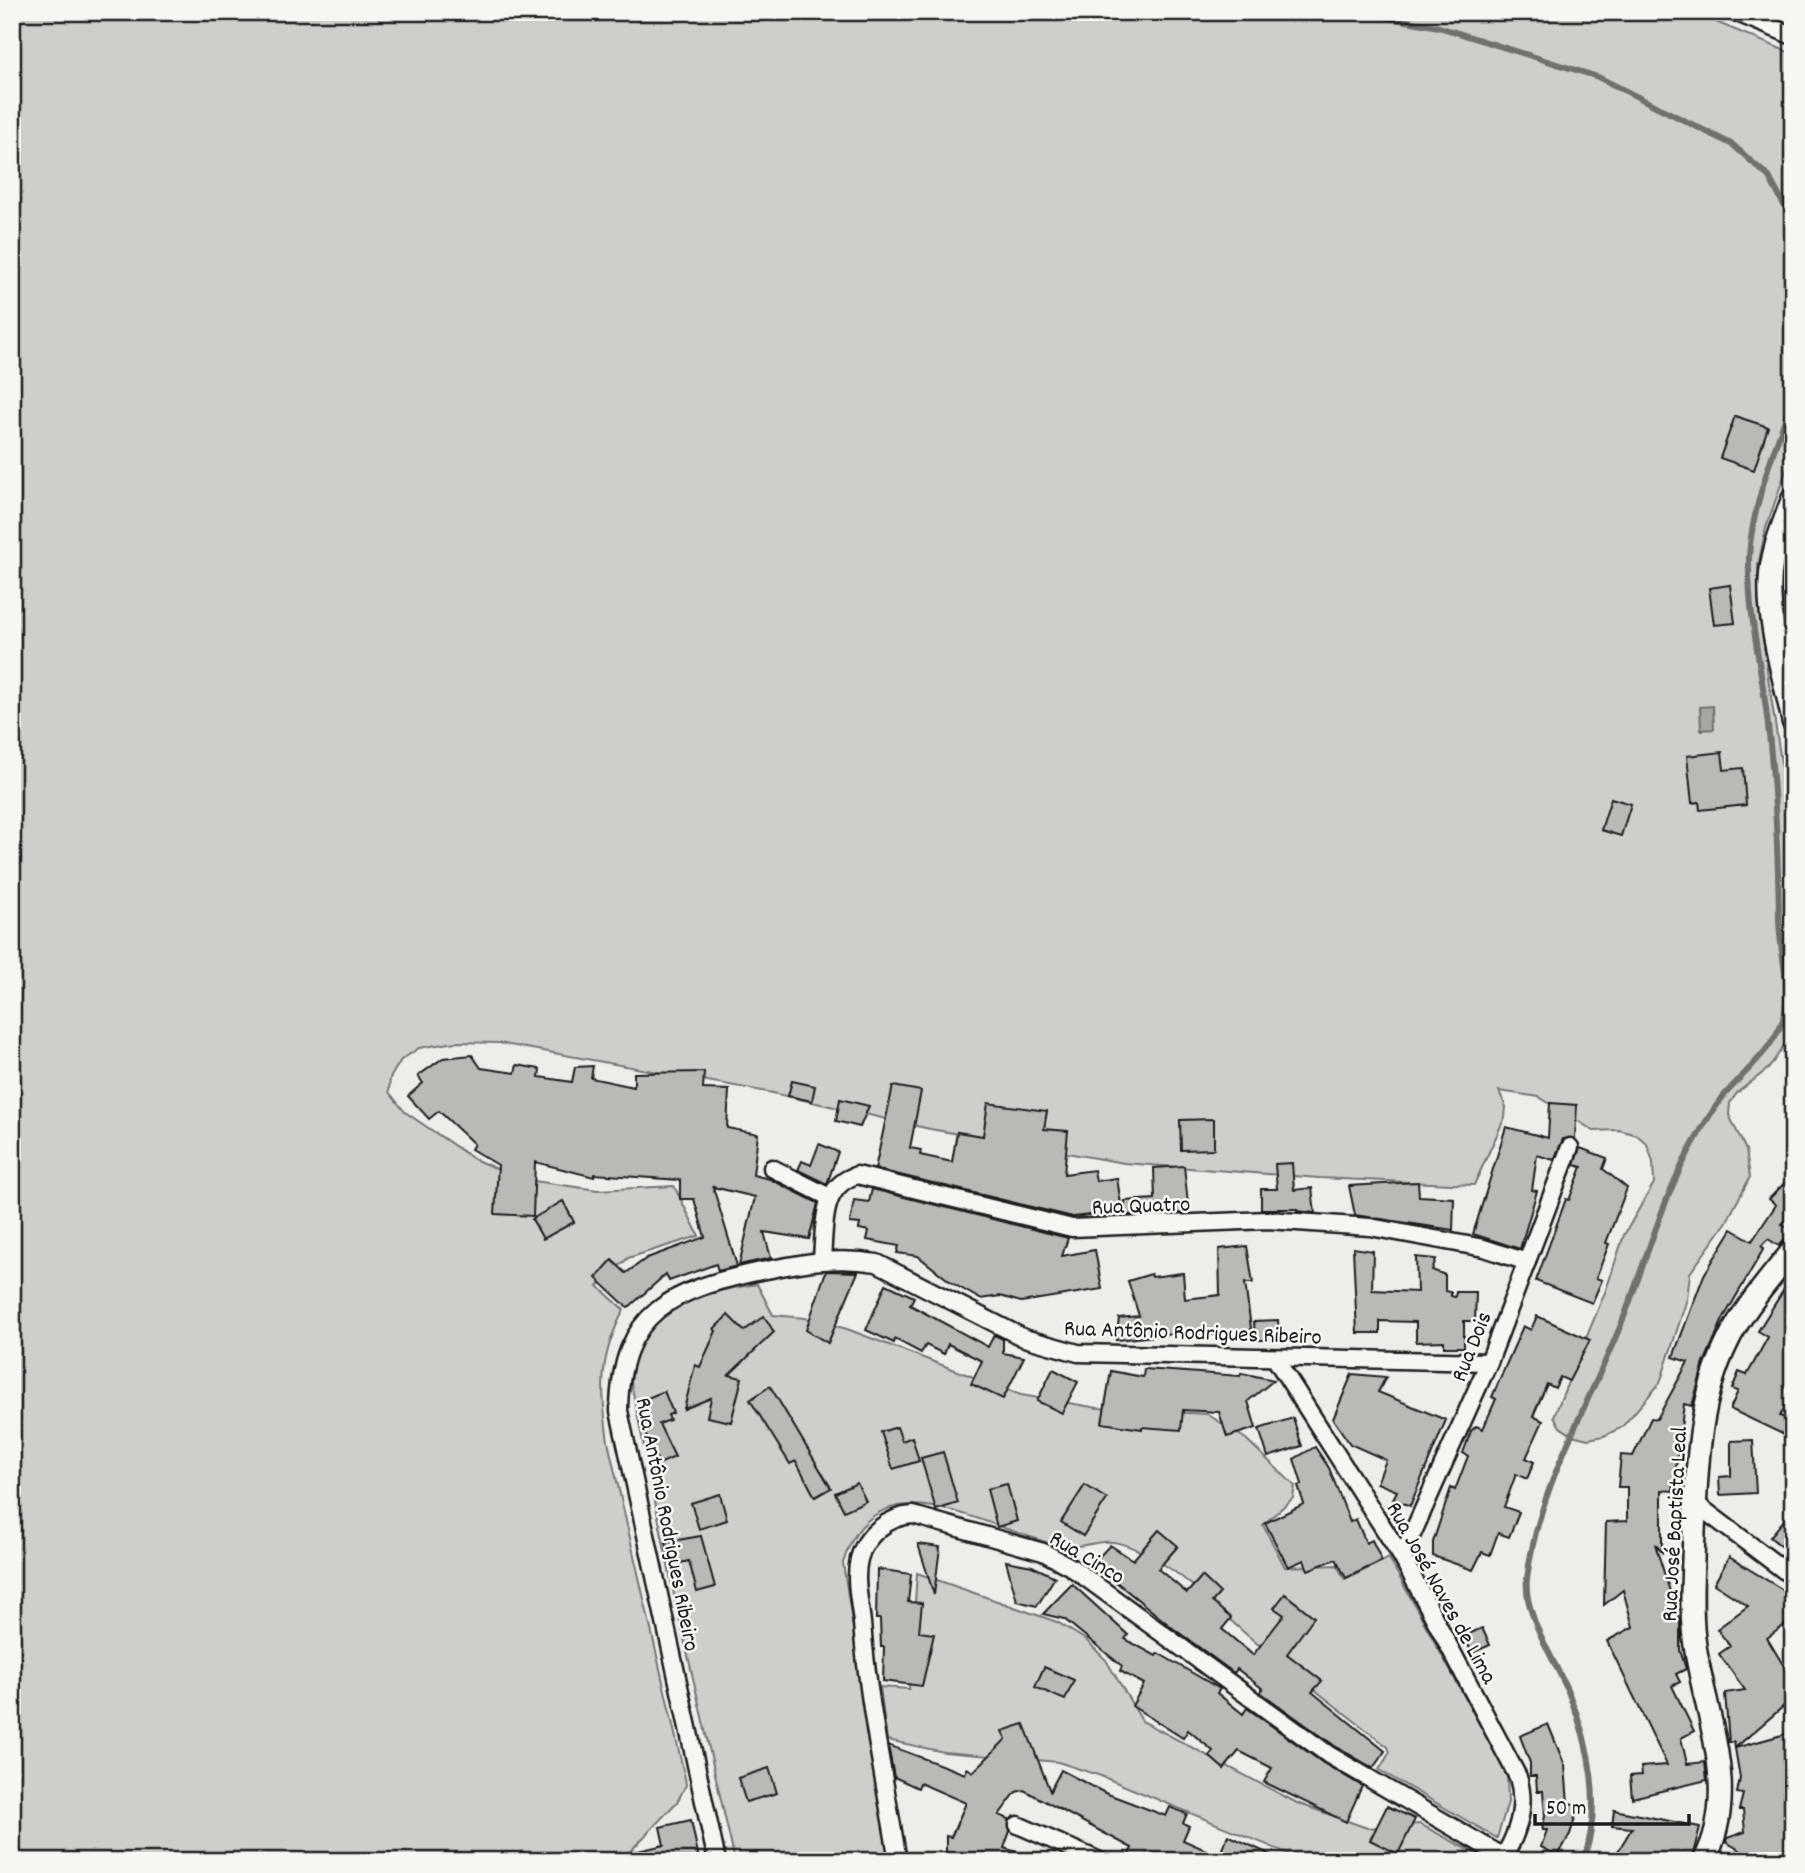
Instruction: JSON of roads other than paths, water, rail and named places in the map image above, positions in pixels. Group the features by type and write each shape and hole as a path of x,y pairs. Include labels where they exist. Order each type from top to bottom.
{"street":[{"path":"1735,12 1793,36"},
{"path":"1793,498 1778,536 1770,581 1771,604 1793,720"},
{"name":"Rua Dois","path":"1402,1557 1489,1362 1570,1147"},
{"path":"772,1168 829,1197 822,1258"},
{"name":"Rua Quatro","path":"829,1197 841,1182 857,1175 1072,1228 1268,1220 1370,1227 1484,1248 1527,1262"},
{"name":"Rua José Baptista Leal","path":"1704,1861 1717,1833 1722,1804 1694,1639 1692,1588 1701,1432 1715,1371 1736,1326 1793,1250"},
{"name":"Rua Antônio Rodrigues Ribeiro","path":"717,1861 619,1411 622,1367 639,1330 652,1314 679,1295 717,1280 822,1258 877,1263 1024,1338 1050,1348 1112,1355 1489,1362"},
{"name":"Rua José Naves de Lima","path":"1275,1358 1402,1557 1518,1777 1522,1796 1520,1816 1502,1859"},
{"path":"1696,1504 1793,1577"},
{"name":"Rua Cinco","path":"898,1861 866,1676 858,1568 862,1550 878,1530 895,1518 913,1515 1043,1552 1071,1567 1329,1755 1502,1859"},
{"path":"1018,1825 1100,1861"}],"waterway":[{"path":"1358,12 1439,27 1598,77 1733,145 1769,177 1793,222"},
{"path":"1583,1861 1592,1820 1593,1798 1588,1755 1569,1694 1535,1623 1527,1593 1527,1579 1533,1544 1554,1478 1624,1317 1675,1180 1685,1158 1722,1098 1776,1036 1785,1011 1786,987 1779,930 1774,787 1766,709 1752,618 1749,562 1758,501 1793,398"}]}
